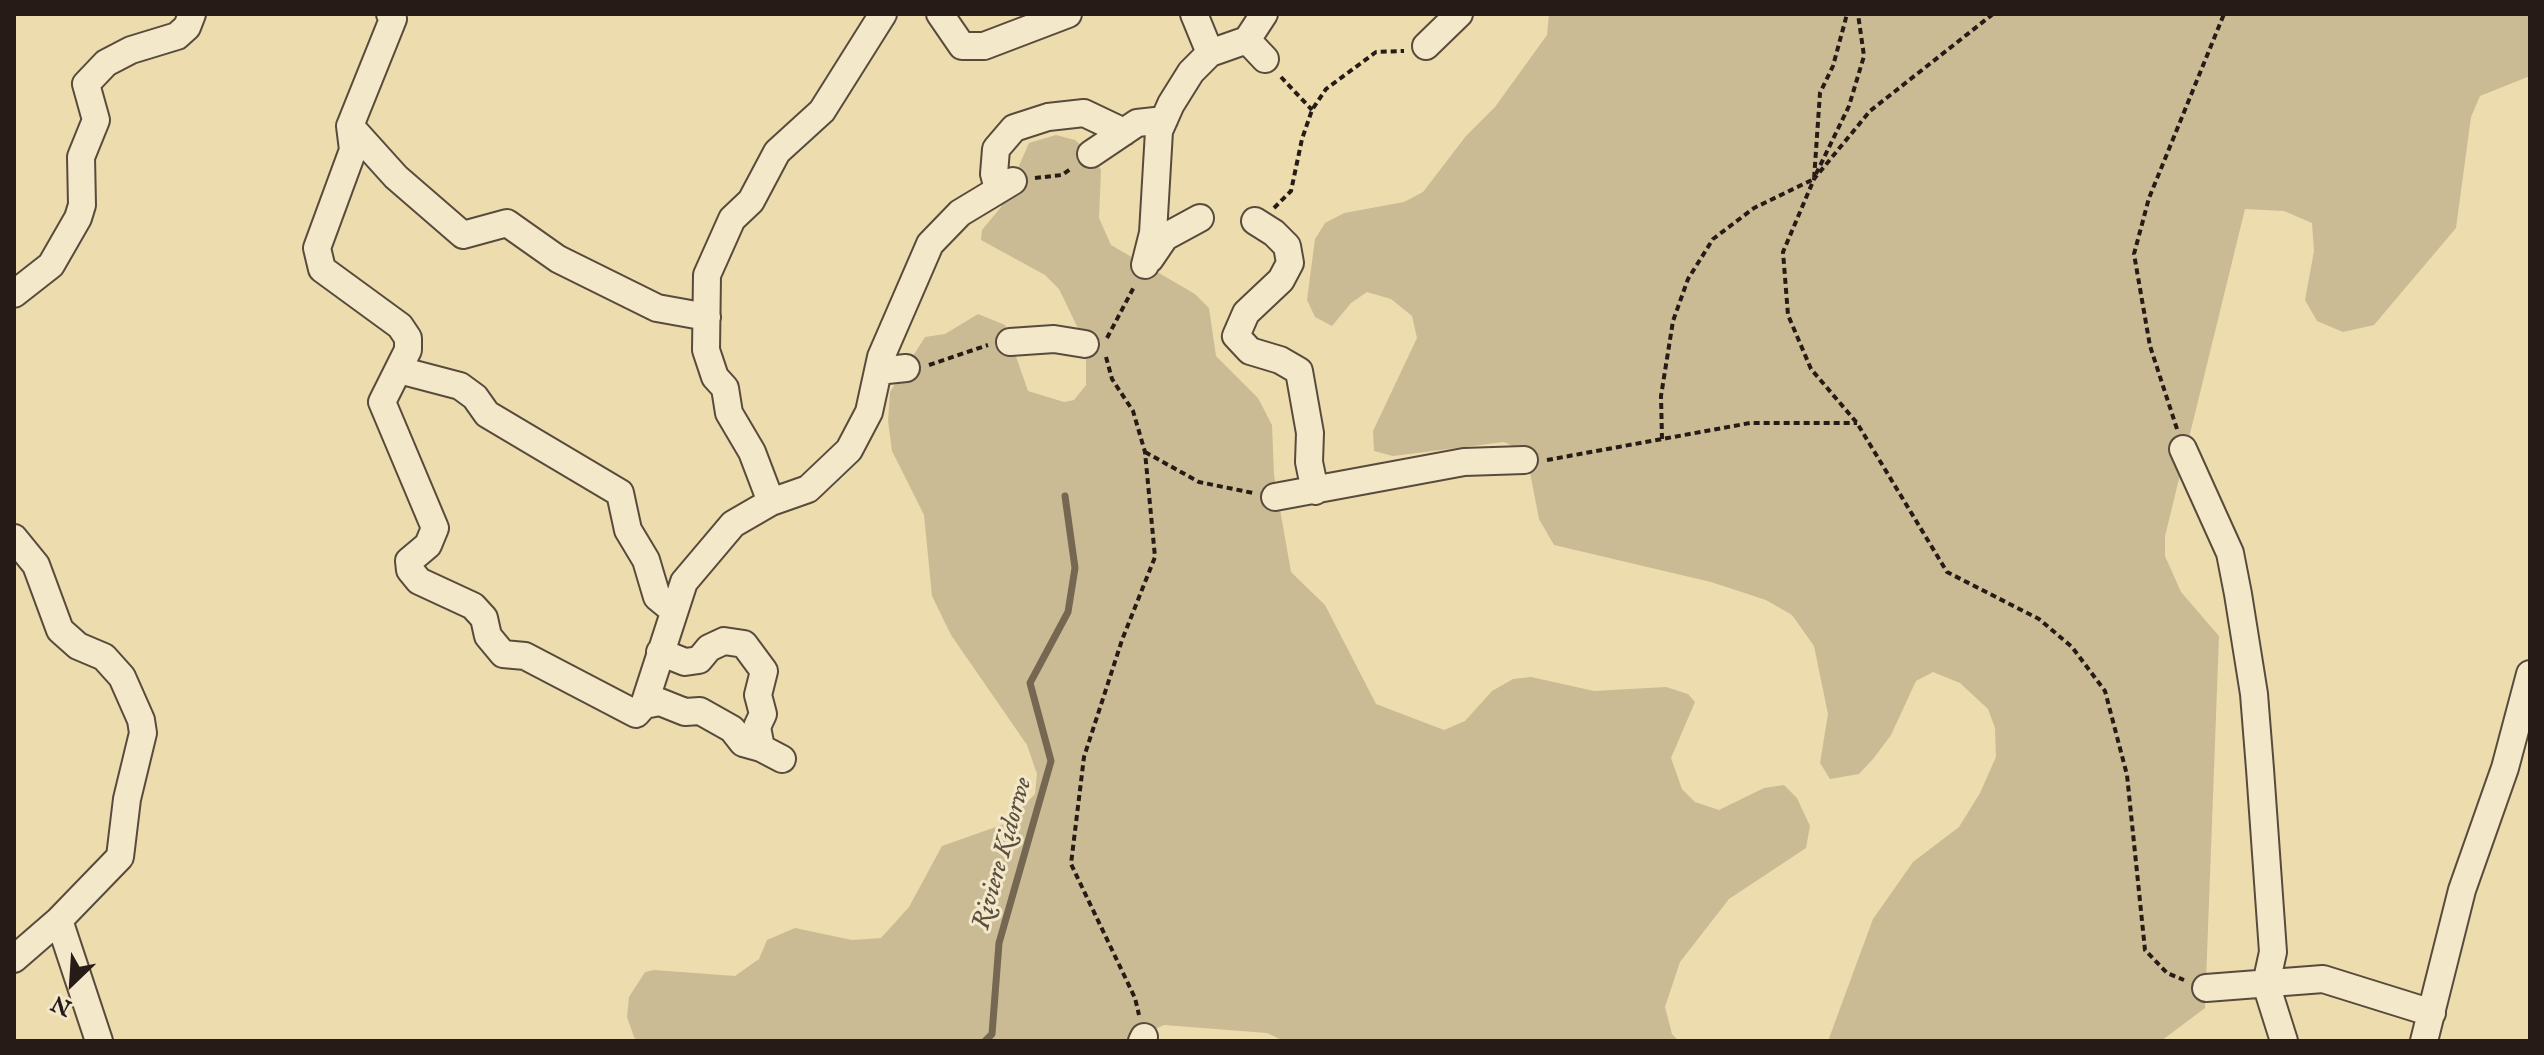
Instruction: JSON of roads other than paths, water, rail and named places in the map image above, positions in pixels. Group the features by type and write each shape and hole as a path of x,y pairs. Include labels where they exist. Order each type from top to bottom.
{"street":[{"path":"14,294 51,265 78,218 82,205 81,157 96,120 86,84 106,63 118,56 177,36 187,27 192,14"},
{"path":"390,14 393,19 350,126 353,150 317,248 322,269 400,326 408,338 408,350 382,402 435,528 428,545 409,561 410,570 419,581 473,606 484,618 488,636 503,654 525,656 636,714 644,705 684,582 709,549 733,524 771,502 808,489 849,450 869,412 878,371 930,244 960,213 1005,185 994,174 996,149 1014,128 1048,117 1084,113 1124,132"},
{"path":"771,502 752,452 729,413 725,388 715,377 706,350 707,275 732,219 751,201 777,152 822,111 883,14"},
{"path":"940,14 962,46 984,46 1068,14"},
{"path":"1194,14 1210,53"},
{"path":"1200,218 1165,237 1145,265 1153,233 1159,131 1164,120 1191,72 1210,53 1247,40 1264,14"},
{"path":"1426,46 1459,14"},
{"path":"1247,40 1265,59"},
{"path":"1091,154 1137,123 1164,120"},
{"path":"350,126 396,177 463,235 507,223 558,259 657,308 707,317"},
{"path":"1255,221 1287,246 1290,263 1281,280 1246,313 1236,336 1250,351 1280,360 1299,371 1310,433 1309,462 1315,491"},
{"path":"1010,342 1054,339 1085,344"},
{"path":"878,371 906,368"},
{"path":"399,370 460,386 475,397 487,414 620,493 628,530 646,560 657,597 674,611"},
{"path":"2183,449 2230,553 2246,638 2255,709 2273,952 2266,984 2284,1041"},
{"path":"1275,497 1464,462 1524,460"},
{"path":"14,538 36,565 60,630 78,646 104,657 122,677 141,720 143,733 127,799 120,857 59,920 14,959"},
{"path":"644,705 660,702 685,712 700,711 715,717 743,743 772,754 757,727 763,714 758,695 764,671 744,644 724,641 709,648 699,660 685,662 660,652"},
{"path":"2424,1041 2462,890 2505,768 2530,674"},
{"path":"59,920 99,1041"},
{"path":"2206,988 2323,979 2432,1013"}],"waterway":[{"name":"Riviere Kidorwe","path":"985,1041 992,1034 999,943 1051,761 1030,683 1068,612 1075,568 1065,496"}]}
